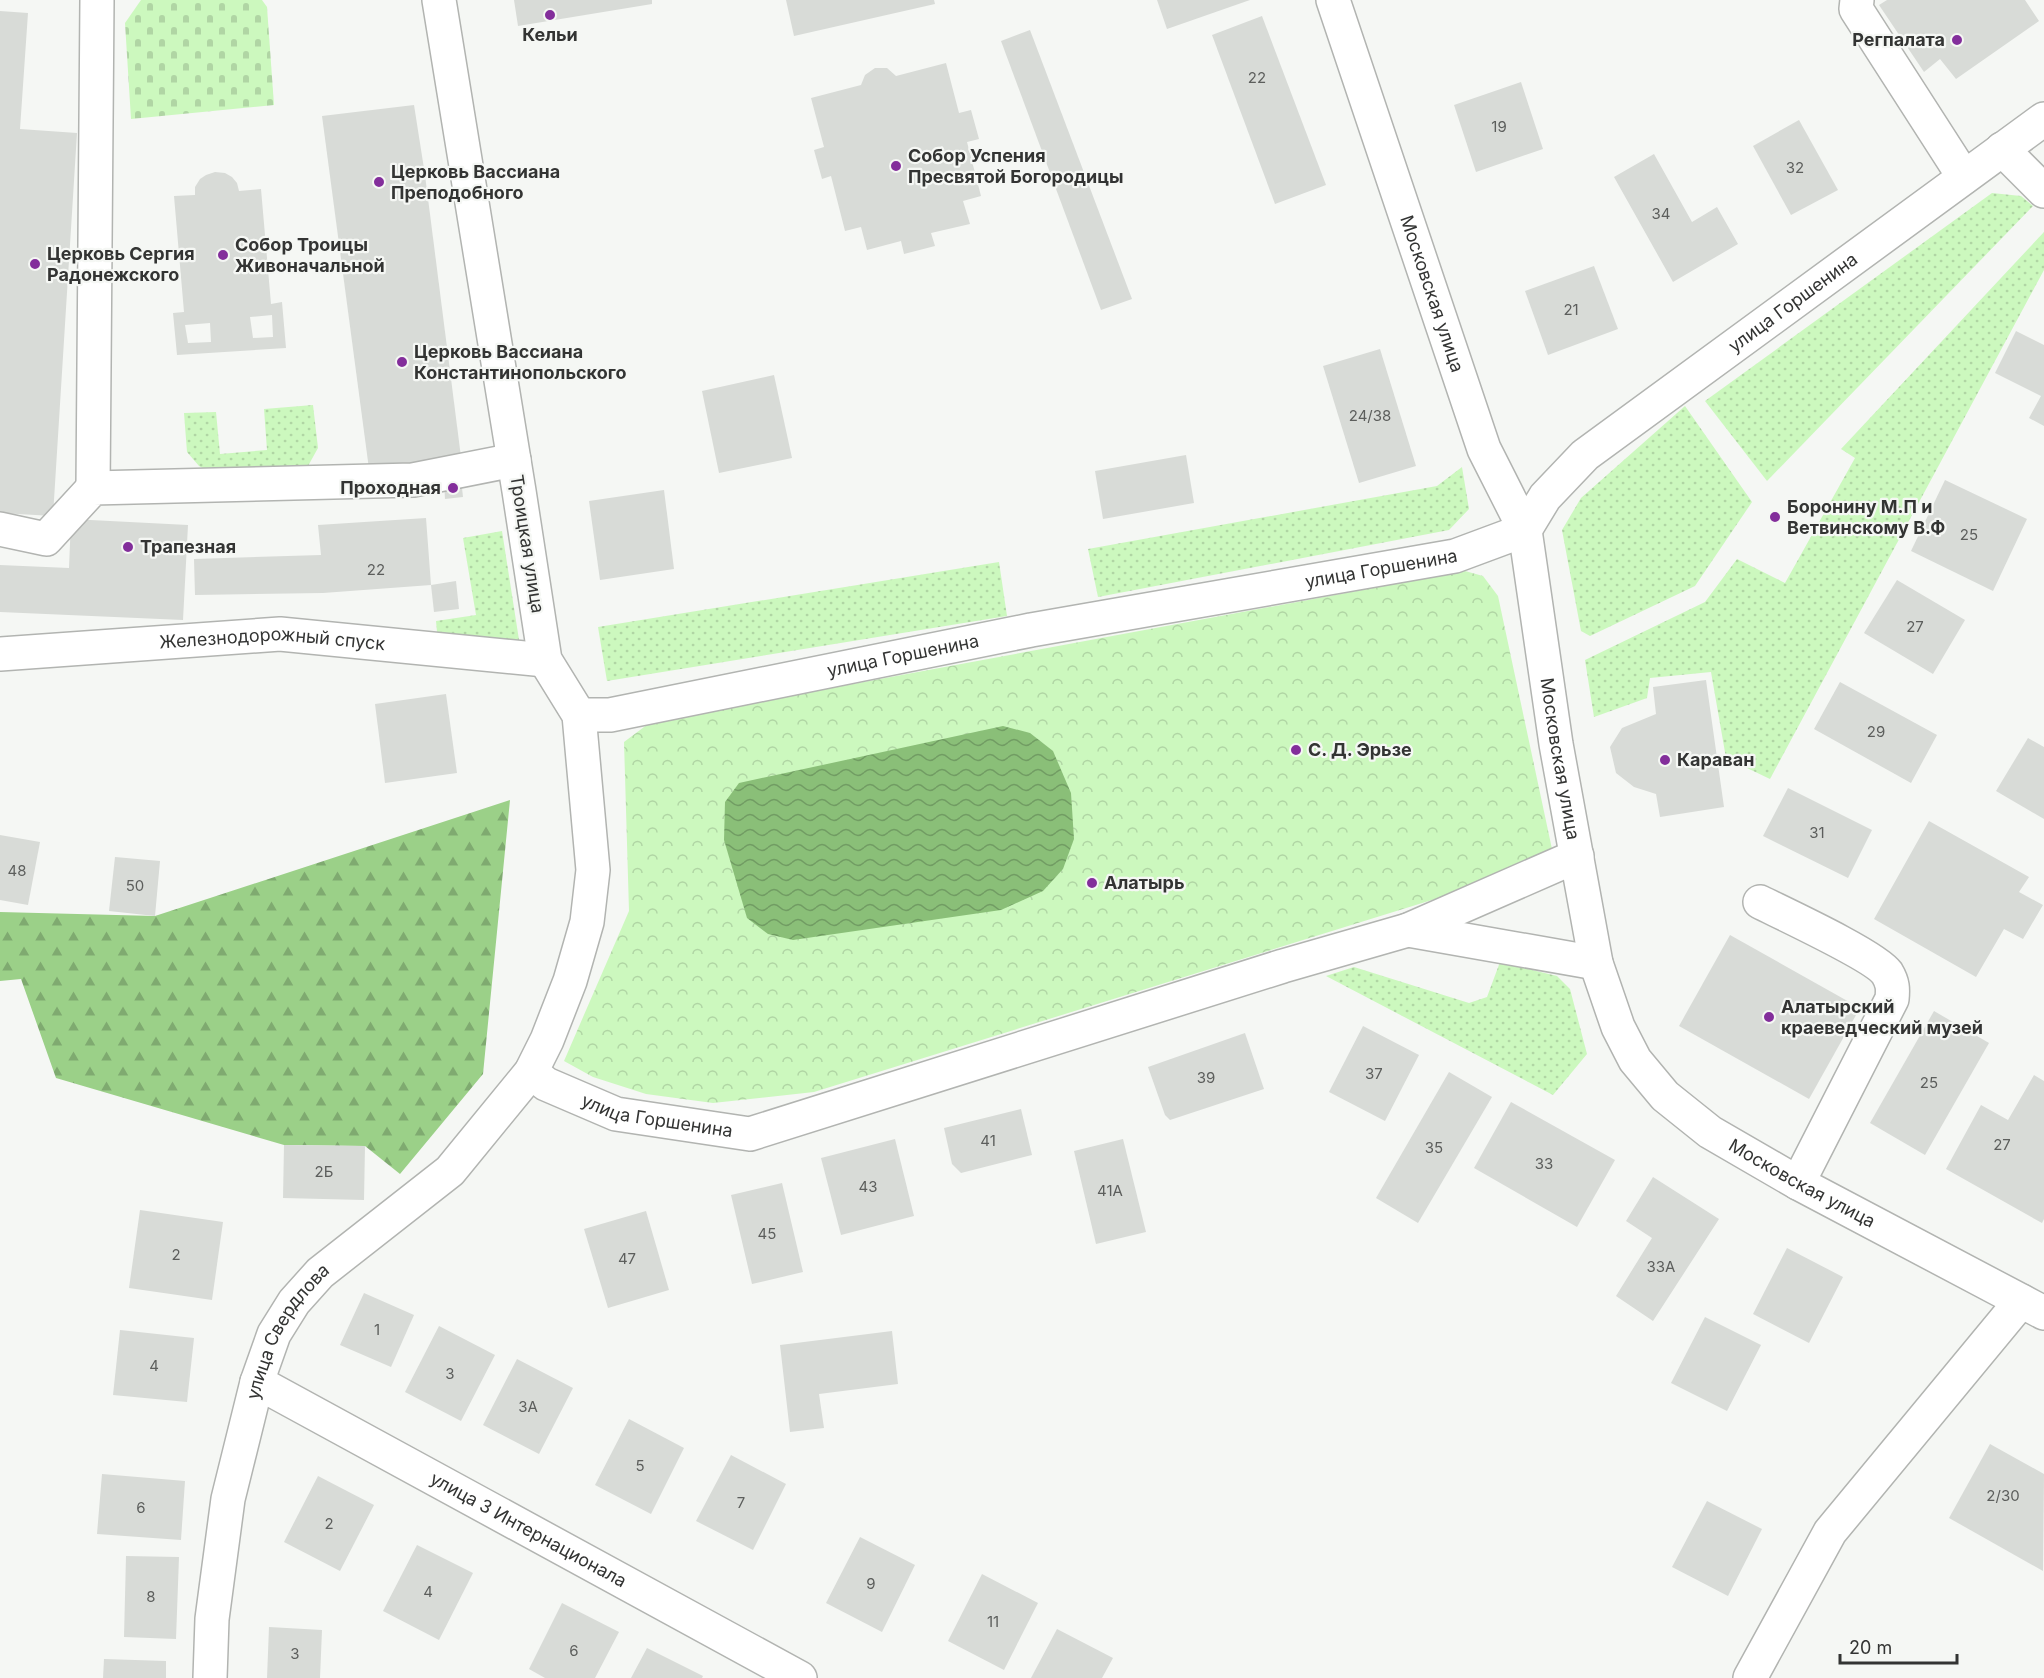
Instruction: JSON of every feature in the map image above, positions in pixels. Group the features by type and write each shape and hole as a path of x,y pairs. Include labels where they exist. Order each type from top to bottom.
{"street":[{"path":"0,529 46,539 93,488 97,0"},
{"name":"Троицкая улица","path":"439,0 544,660 579,715 593,870 587,922 570,981 547,1040 531,1072"},
{"name":"Московская улица","path":"1333,0 1484,449 1525,530 1556,744 1596,963 1618,1027 1635,1060 1665,1096 1710,1132 1798,1183 2033,1307"},
{"path":"1857,0 1856,9 1964,177"},
{"name":"улица Горшенина","path":"579,715 609,715 1030,630 1455,556 1525,530 1545,497 1586,455 2044,119"},
{"path":"2002,149 2044,191"},
{"path":"93,488 413,480 514,460"},
{"name":"Железнодорожный спуск","path":"0,654 280,634 544,660"},
{"name":"улица Горшенина","path":"531,1072 546,1084 616,1114 750,1134 1283,966 1408,930 1577,856"},
{"path":"1760,902 1862,955 1886,971 1893,986 1892,999 1798,1183"},
{"name":"улица Горшенина","path":"1408,930 1596,963"},
{"name":"улица Свердлова","path":"210,1678 212,1619 228,1499 256,1382 274,1334 294,1302 320,1273 450,1171 531,1072"},
{"path":"1759,1675 1830,1532 2033,1307"},
{"name":"улица 3 Интернационала","path":"256,1382 800,1678"}],"green space":[{"path":"141,0 262,0 267,7 274,105 131,119 125,23"},
{"path":"1992,193 2021,196 2033,206 1767,481 1705,401"},
{"path":"2044,232 2044,270 1770,779 1726,758 1711,672 1650,678 1647,698 1594,717 1585,660 1705,602 1737,559 1785,583 1855,458 1841,449"},
{"path":"313,405 318,448 308,466 215,475 199,466 187,452 184,413 216,412 220,454 267,450 264,409"},
{"path":"1685,406 1752,502 1695,586 1590,636 1581,631 1562,530 1581,498"},
{"path":"1462,467 1469,509 1449,530 1098,597 1088,549 1437,486"},
{"path":"502,531 522,659 439,654 436,621 476,615 463,538"},
{"path":"999,562 1007,616 607,681 598,627"},
{"path":"1465,571 1483,576 1498,596 1552,849 1490,882 814,1092 713,1103 646,1094 593,1077 564,1061 629,911 624,742 652,721"},
{"path":"510,800 483,1074 400,1174 365,1146 284,1145 56,1078 21,979 0,981 0,912 155,916"},
{"path":"1500,962 1557,976 1570,989 1587,1054 1553,1095 1326,976 1354,967 1469,1003 1487,997"}],"water":[{"path":"1003,726 1030,733 1053,751 1071,793 1074,839 1063,869 1043,891 1001,910 793,940 768,934 747,918 724,840 725,802 739,783"}],"building":[{"name":"Кельи","path":"514,0 652,0 652,4 518,26"},
{"path":"786,0 934,0 935,4 794,36"},
{"path":"1157,0 1250,0 1167,29"},
{"name":"Регпалата","path":"1887,0 2025,0 2039,21 1956,79 1940,59 1924,72 1879,5"},
{"name":"Церковь Сергия Радонежского","path":"0,11 28,13 20,129 77,133 53,516 0,513"},
{"path":"1262,16 1326,185 1275,204 1212,35"},
{"path":"1030,30 1132,299 1101,310 1001,41"},
{"name":"Собор Успения Пресвятой Богородицы","path":"946,63 959,113 971,110 979,139 967,142 981,196 963,201 970,224 931,233 935,246 904,254 901,241 867,250 861,227 845,231 831,176 822,179 814,150 824,147 811,98 861,85 865,75 875,68 887,68 896,76"},
{"path":"1521,82 1543,149 1476,172 1454,105"},
{"path":"414,105 461,457 369,469 322,116"},
{"path":"1799,120 1838,190 1791,215 1753,146"},
{"path":"1654,154 1692,222 1717,207 1738,244 1673,282 1614,177"},
{"name":"Собор Троицы Живоначальной","path":"215,172 225,173 237,183 239,191 261,189 271,304 282,302 286,348 177,355 173,313 184,312 174,196 195,195 195,187 206,175","holes":["272,315 273,337 253,338 250,317","210,323 211,342 188,343 185,325"]},
{"path":"1594,266 1618,329 1548,355 1525,291"},
{"path":"2016,331 2044,345 2044,426 2029,418 2041,396 1995,373"},
{"path":"1380,349 1416,466 1359,483 1323,366"},
{"path":"774,375 792,458 719,473 702,391"},
{"path":"1186,455 1194,503 1103,519 1095,471"},
{"name":"Проходная","path":"461,479 463,497 445,499 444,481"},
{"path":"1945,480 2027,519 1993,591 1911,551"},
{"path":"664,490 674,569 600,580 589,501"},
{"path":"426,518 431,585 323,593 195,595 194,559 321,555 318,525"},
{"path":"71,519 188,525 183,620 0,612 0,565 69,568"},
{"path":"1897,580 1965,620 1933,674 1864,633"},
{"path":"456,581 459,609 434,612 431,585"},
{"name":"Караван","path":"1706,680 1724,807 1660,817 1656,794 1634,787 1616,773 1610,747 1622,728 1656,714 1653,687"},
{"path":"1840,682 1937,735 1911,783 1814,729"},
{"path":"446,694 457,773 385,783 375,704"},
{"path":"2028,738 2044,747 2044,819 1996,791"},
{"path":"1788,788 1872,830 1848,878 1763,836"},
{"path":"1929,821 2029,877 2019,892 2043,905 2023,939 2004,929 1976,977 1874,919"},
{"path":"0,835 40,842 28,905 0,900"},
{"path":"115,857 160,861 155,916 109,911"},
{"name":"Алатырский краеведческий музей","path":"1730,935 1860,1008 1809,1099 1679,1026"},
{"path":"1934,1011 1989,1043 1925,1155 1870,1123"},
{"path":"1363,1026 1419,1055 1385,1121 1329,1092"},
{"path":"1245,1033 1264,1089 1170,1120 1165,1115 1148,1067"},
{"path":"1449,1072 1492,1097 1418,1223 1376,1198"},
{"path":"2034,1075 2044,1081 2044,1219 2042,1223 1946,1169 1981,1105 2008,1120"},
{"path":"1511,1102 1615,1160 1577,1227 1474,1168"},
{"path":"1021,1109 1032,1155 961,1173 952,1164 944,1128"},
{"path":"895,1139 914,1216 841,1235 821,1158"},
{"path":"1123,1139 1146,1232 1096,1244 1074,1151"},
{"path":"284,1145 365,1146 364,1200 283,1198"},
{"path":"1653,1177 1719,1219 1653,1321 1616,1296 1652,1238 1626,1221"},
{"path":"782,1183 803,1272 752,1284 731,1195"},
{"path":"140,1210 223,1222 212,1300 129,1288"},
{"path":"646,1211 669,1290 608,1308 584,1229"},
{"path":"1787,1248 1843,1277 1809,1343 1753,1314"},
{"path":"364,1293 414,1315 391,1367 340,1345"},
{"path":"1705,1317 1761,1345 1727,1411 1671,1383"},
{"path":"439,1326 495,1355 461,1421 405,1392"},
{"path":"120,1330 194,1338 187,1402 113,1395"},
{"path":"892,1331 898,1384 819,1394 824,1428 790,1432 780,1345"},
{"path":"517,1359 573,1388 539,1454 483,1425"},
{"path":"629,1419 684,1448 651,1514 595,1485"},
{"path":"1990,1444 2044,1474 2043,1571 1949,1518"},
{"path":"731,1455 786,1484 753,1550 696,1521"},
{"path":"102,1474 185,1481 181,1540 97,1534"},
{"path":"318,1476 374,1505 340,1571 284,1542"},
{"path":"1707,1501 1762,1529 1728,1596 1672,1567"},
{"path":"860,1537 915,1565 882,1632 826,1603"},
{"path":"417,1545 473,1573 439,1640 383,1611"},
{"path":"126,1556 179,1557 176,1639 124,1637"},
{"path":"982,1574 1038,1603 1004,1670 948,1641"},
{"path":"562,1603 619,1632 595,1678 545,1678 529,1669"},
{"path":"269,1627 322,1630 320,1678 267,1678"},
{"path":"1057,1629 1113,1658 1102,1678 1031,1678"},
{"path":"647,1648 703,1676 702,1678 631,1678"},
{"path":"104,1659 166,1661 166,1678 103,1678"}],"place":[{"name":"Кельи","path":"550,15"},
{"name":"Регпалата","path":"1957,40"},
{"name":"Собор Успения Пресвятой Богородицы","path":"896,166"},
{"name":"Церковь Вассиана Преподобного","path":"379,182"},
{"name":"Собор Троицы Живоначальной","path":"223,255"},
{"name":"Церковь Сергия Радонежского","path":"35,264"},
{"name":"Церковь Вассиана Константинопольского","path":"402,362"},
{"name":"Проходная","path":"453,488"},
{"name":"Боронину М.П и Ветвинскому В.Ф","path":"1775,517"},
{"name":"Трапезная","path":"128,547"},
{"name":"С. Д. Эрьзе","path":"1296,750"},
{"name":"Караван","path":"1665,760"},
{"name":"Алатырь","path":"1092,883"},
{"name":"Алатырский краеведческий музей","path":"1769,1017"}]}
